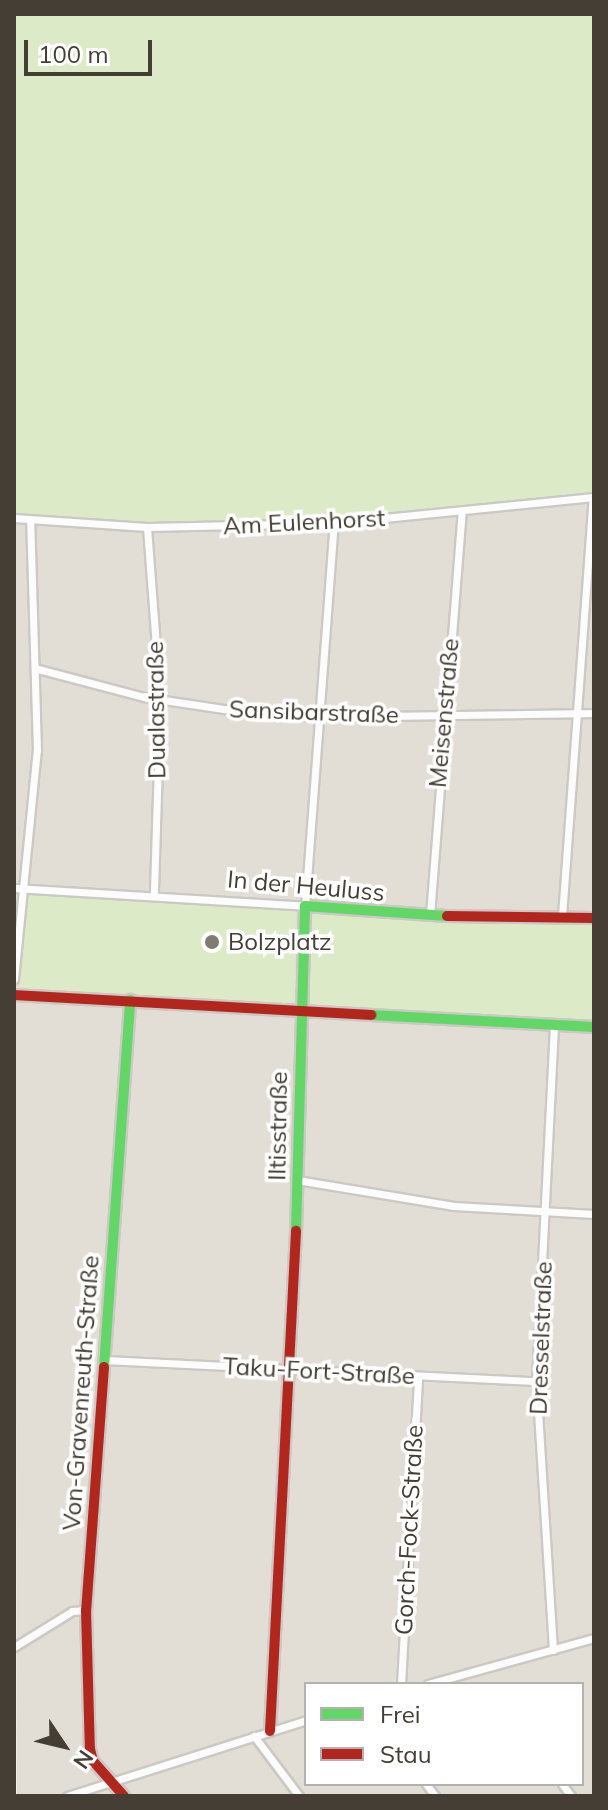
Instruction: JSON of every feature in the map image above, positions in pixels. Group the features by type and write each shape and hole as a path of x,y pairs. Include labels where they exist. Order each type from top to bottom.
{"street":[{"name":"Am Eulenhorst","path":"14,518 147,527 334,523 593,498"},
{"path":"562,916 574,712 593,498"},
{"name":"Meisenstraße","path":"430,915 443,716 462,512"},
{"path":"14,979 37,750 38,669 30,520"},
{"name":"Iltisstraße","path":"270,1731 292,1370 305,906 334,523"},
{"name":"Dualastraße","path":"147,527 160,699 154,893"},
{"name":"Sansibarstraße","path":"38,669 160,699 317,717 594,713"},
{"name":"In der Heuluss","path":"14,888 154,893 430,915 594,918"},
{"path":"14,995 594,1027"},
{"name":"Von-Gravenreuth-Straße","path":"124,1796 90,1749 86,1610 130,1000"},
{"name":"Dresselstraße","path":"553,1650 536,1381 554,1026"},
{"path":"297,1180 454,1206 594,1214"},
{"name":"Taku-Fort-Straße","path":"103,1360 536,1381"},
{"name":"Gorch-Fock-Straße","path":"401,1682 418,1377"},
{"path":"14,1647 72,1611 86,1610"},
{"path":"435,1682 594,1638"},
{"path":"67,1796 304,1721"},
{"path":"254,1736 299,1796"}],"shaded area":[{"path":"594,493 594,1796 17,1796 14,513 131,523 328,519"}],"green space":[{"path":"14,14 594,14 594,493 328,519 131,523 14,513"},
{"path":"34,892 296,911 295,1001 285,1007 26,992 20,988 28,897"},
{"path":"315,914 594,923 594,1023 313,1006 307,1001 310,917"}],"traffic: fast":[{"path":"296,1231 305,906 447,916"},
{"path":"104,1367 130,1000"},
{"path":"371,1015 594,1027"}],"traffic: jam":[{"path":"447,916 594,918"},
{"path":"14,995 371,1015"},
{"path":"270,1731 296,1231"},
{"path":"104,1367 86,1610 90,1749 93,1761 124,1796"}],"place":[{"name":"Bolzplatz","path":"212,942"}]}
